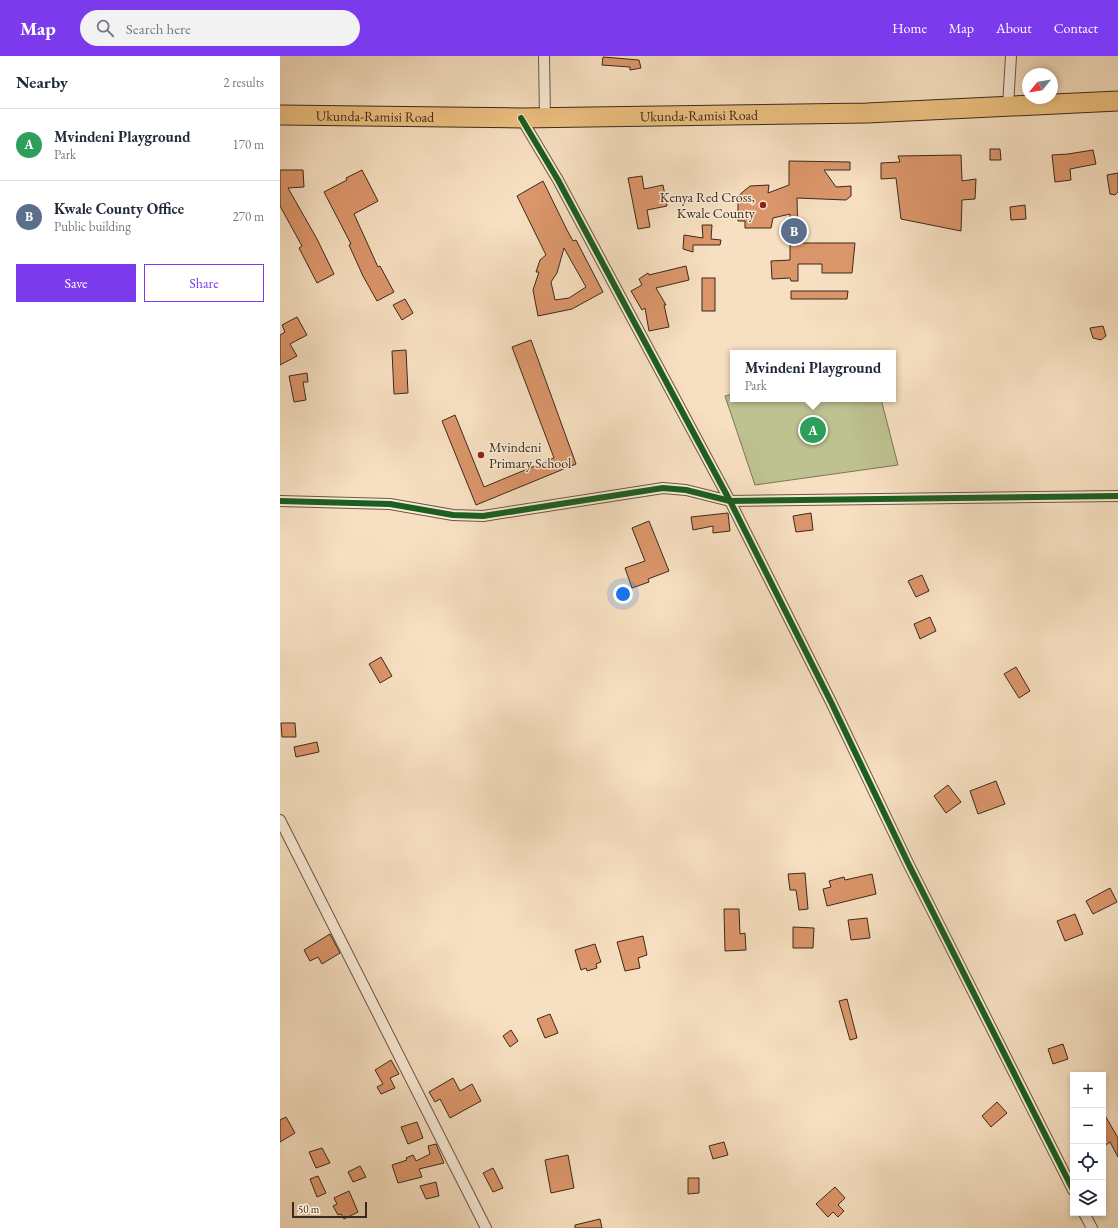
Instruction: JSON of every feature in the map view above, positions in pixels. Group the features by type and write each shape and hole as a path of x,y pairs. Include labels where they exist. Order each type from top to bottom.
{"highway":[{"name":"Ukunda-Ramisi Road","path":"280,115 521,118 866,113 1118,101"}],"street":[{"path":"544,56 545,117"},
{"path":"1008,106 1010,56"},
{"path":"521,118 558,180 730,501 831,702 909,865 1070,1184"},
{"path":"280,501 390,504 453,515 483,516 663,488 686,490 730,501 1118,496"},
{"path":"280,820 486,1228"},
{"path":"1086,1216 1092,1228"}],"green space":[{"path":"730,395 730,402 882,402 898,465 755,485 725,396"}],"building":[{"path":"603,57 639,60 641,68 630,70 630,67 602,65"},
{"path":"990,149 1000,149 1001,160 990,160"},
{"path":"1093,150 1096,164 1070,169 1071,180 1055,182 1052,155"},
{"path":"961,155 962,181 976,179 975,199 962,200 961,231 901,219 896,178 881,179 881,163 900,162 898,156"},
{"path":"789,161 850,162 850,170 824,170 836,187 851,186 851,196 846,200 797,198 798,243 855,243 852,273 822,273 822,264 798,264 798,281 791,281 790,278 772,279 771,261 790,260 790,214 773,218 771,228 745,228 745,221 738,221 738,196 750,186 769,185 768,193 789,185"},
{"path":"280,170 303,170 304,187 288,188 317,239 334,274 317,283 299,248 302,246 280,206"},
{"path":"362,170 378,201 354,214 378,267 380,266 394,292 377,301 363,276 349,245 351,244 324,192"},
{"path":"1118,173 1118,192 1115,195 1110,194 1107,175"},
{"path":"642,176 644,189 663,185 667,206 647,210 650,227 638,229 628,178"},
{"path":"543,181 567,230 573,241 576,240 603,292 572,309 538,316 533,290 539,272 536,272 540,260 546,255 517,196","holes":["564,248 586,287 569,298 555,300 551,282 557,273"]},
{"path":"1025,205 1026,219 1011,220 1010,207"},
{"path":"702,225 712,225 711,239 721,240 720,245 693,245 693,252 683,249 684,235 703,238"},
{"path":"686,266 689,280 656,288 666,305 664,305 669,327 649,331 645,308 642,310 631,291 642,285 639,279 648,273 649,275"},
{"path":"702,278 715,278 715,311 702,311"},
{"path":"791,291 848,291 847,299 791,299"},
{"path":"405,299 413,313 402,320 393,305"},
{"path":"297,317 307,335 290,344 297,356 280,365 280,335 285,332 282,325"},
{"path":"1103,326 1106,336 1101,340 1093,338 1090,328"},
{"path":"531,340 576,464 476,505 442,421 455,415 484,487 554,458 512,347"},
{"path":"406,350 408,393 394,394 392,351"},
{"path":"307,373 308,382 303,382 306,400 294,402 289,376"},
{"path":"728,513 730,531 713,533 713,526 693,530 691,517"},
{"path":"811,513 813,530 796,532 793,516"},
{"path":"649,521 669,571 648,579 649,582 632,588 625,568 645,561 632,528"},
{"path":"922,575 929,591 916,597 908,581"},
{"path":"930,617 936,631 920,639 914,624"},
{"path":"381,657 392,676 380,683 369,664"},
{"path":"1016,667 1030,691 1019,698 1004,674"},
{"path":"281,723 295,723 296,737 282,737"},
{"path":"317,742 319,752 296,757 294,747"},
{"path":"996,781 1005,804 978,814 970,791"},
{"path":"948,785 961,802 946,813 934,796"},
{"path":"805,873 808,909 799,910 796,890 790,890 788,874"},
{"path":"872,874 876,894 827,906 823,889 831,887 829,881 844,877 845,880"},
{"path":"1110,888 1117,902 1093,914 1086,901"},
{"path":"724,909 739,909 740,934 745,933 746,950 725,951"},
{"path":"1075,914 1083,934 1065,941 1057,921"},
{"path":"867,918 870,938 851,940 848,920"},
{"path":"793,927 814,928 813,948 793,948"},
{"path":"330,934 340,953 322,964 318,957 310,961 304,950"},
{"path":"643,936 647,955 638,958 640,968 625,971 617,942"},
{"path":"595,944 601,962 596,964 597,968 587,971 586,968 581,970 575,950"},
{"path":"847,999 857,1038 850,1040 839,1001"},
{"path":"550,1014 558,1033 545,1038 537,1019"},
{"path":"511,1030 518,1041 510,1047 503,1036"},
{"path":"1063,1044 1068,1059 1053,1064 1048,1049"},
{"path":"391,1060 399,1074 390,1078 395,1088 381,1094 377,1087 383,1084 375,1070"},
{"path":"453,1078 460,1091 472,1084 481,1101 450,1118 440,1099 435,1102 429,1092"},
{"path":"997,1102 1007,1113 991,1127 982,1116"},
{"path":"286,1117 295,1133 280,1142 280,1120"},
{"path":"1106,1117 1118,1138 1118,1157 1110,1142 1106,1145"},
{"path":"417,1122 423,1138 408,1144 401,1127"},
{"path":"724,1142 728,1155 713,1159 709,1146"},
{"path":"436,1144 444,1163 419,1169 422,1177 398,1183 392,1165 407,1160 406,1158 413,1155 416,1161 430,1154 428,1146"},
{"path":"322,1148 330,1163 316,1168 309,1152"},
{"path":"568,1155 574,1188 551,1193 545,1160"},
{"path":"360,1166 366,1177 353,1182 348,1172"},
{"path":"493,1168 503,1188 493,1192 483,1173"},
{"path":"318,1176 326,1193 317,1197 310,1179"},
{"path":"688,1178 699,1178 699,1193 688,1194"},
{"path":"436,1182 439,1196 426,1199 420,1186"},
{"path":"835,1187 845,1198 838,1205 844,1211 838,1217 833,1212 828,1217 816,1204"},
{"path":"349,1191 358,1212 344,1219 341,1214 338,1215 333,1206 337,1204 334,1198"},
{"path":"600,1219 602,1228 575,1228 575,1225"}],"cycle path":[{"path":"521,118 558,180 730,501 831,702 909,865 1070,1184"},
{"path":"280,501 390,504 453,515 483,516 663,488 686,490 730,501 1118,496"}],"place":[{"name":"Kenya Red Cross, Kwale County","path":"763,205"},
{"name":"Kwale County Office","path":"794,231"},
{"name":"Mvindeni Playground","path":"813,430"},
{"name":"Mvindeni Primary School","path":"481,455"}]}
